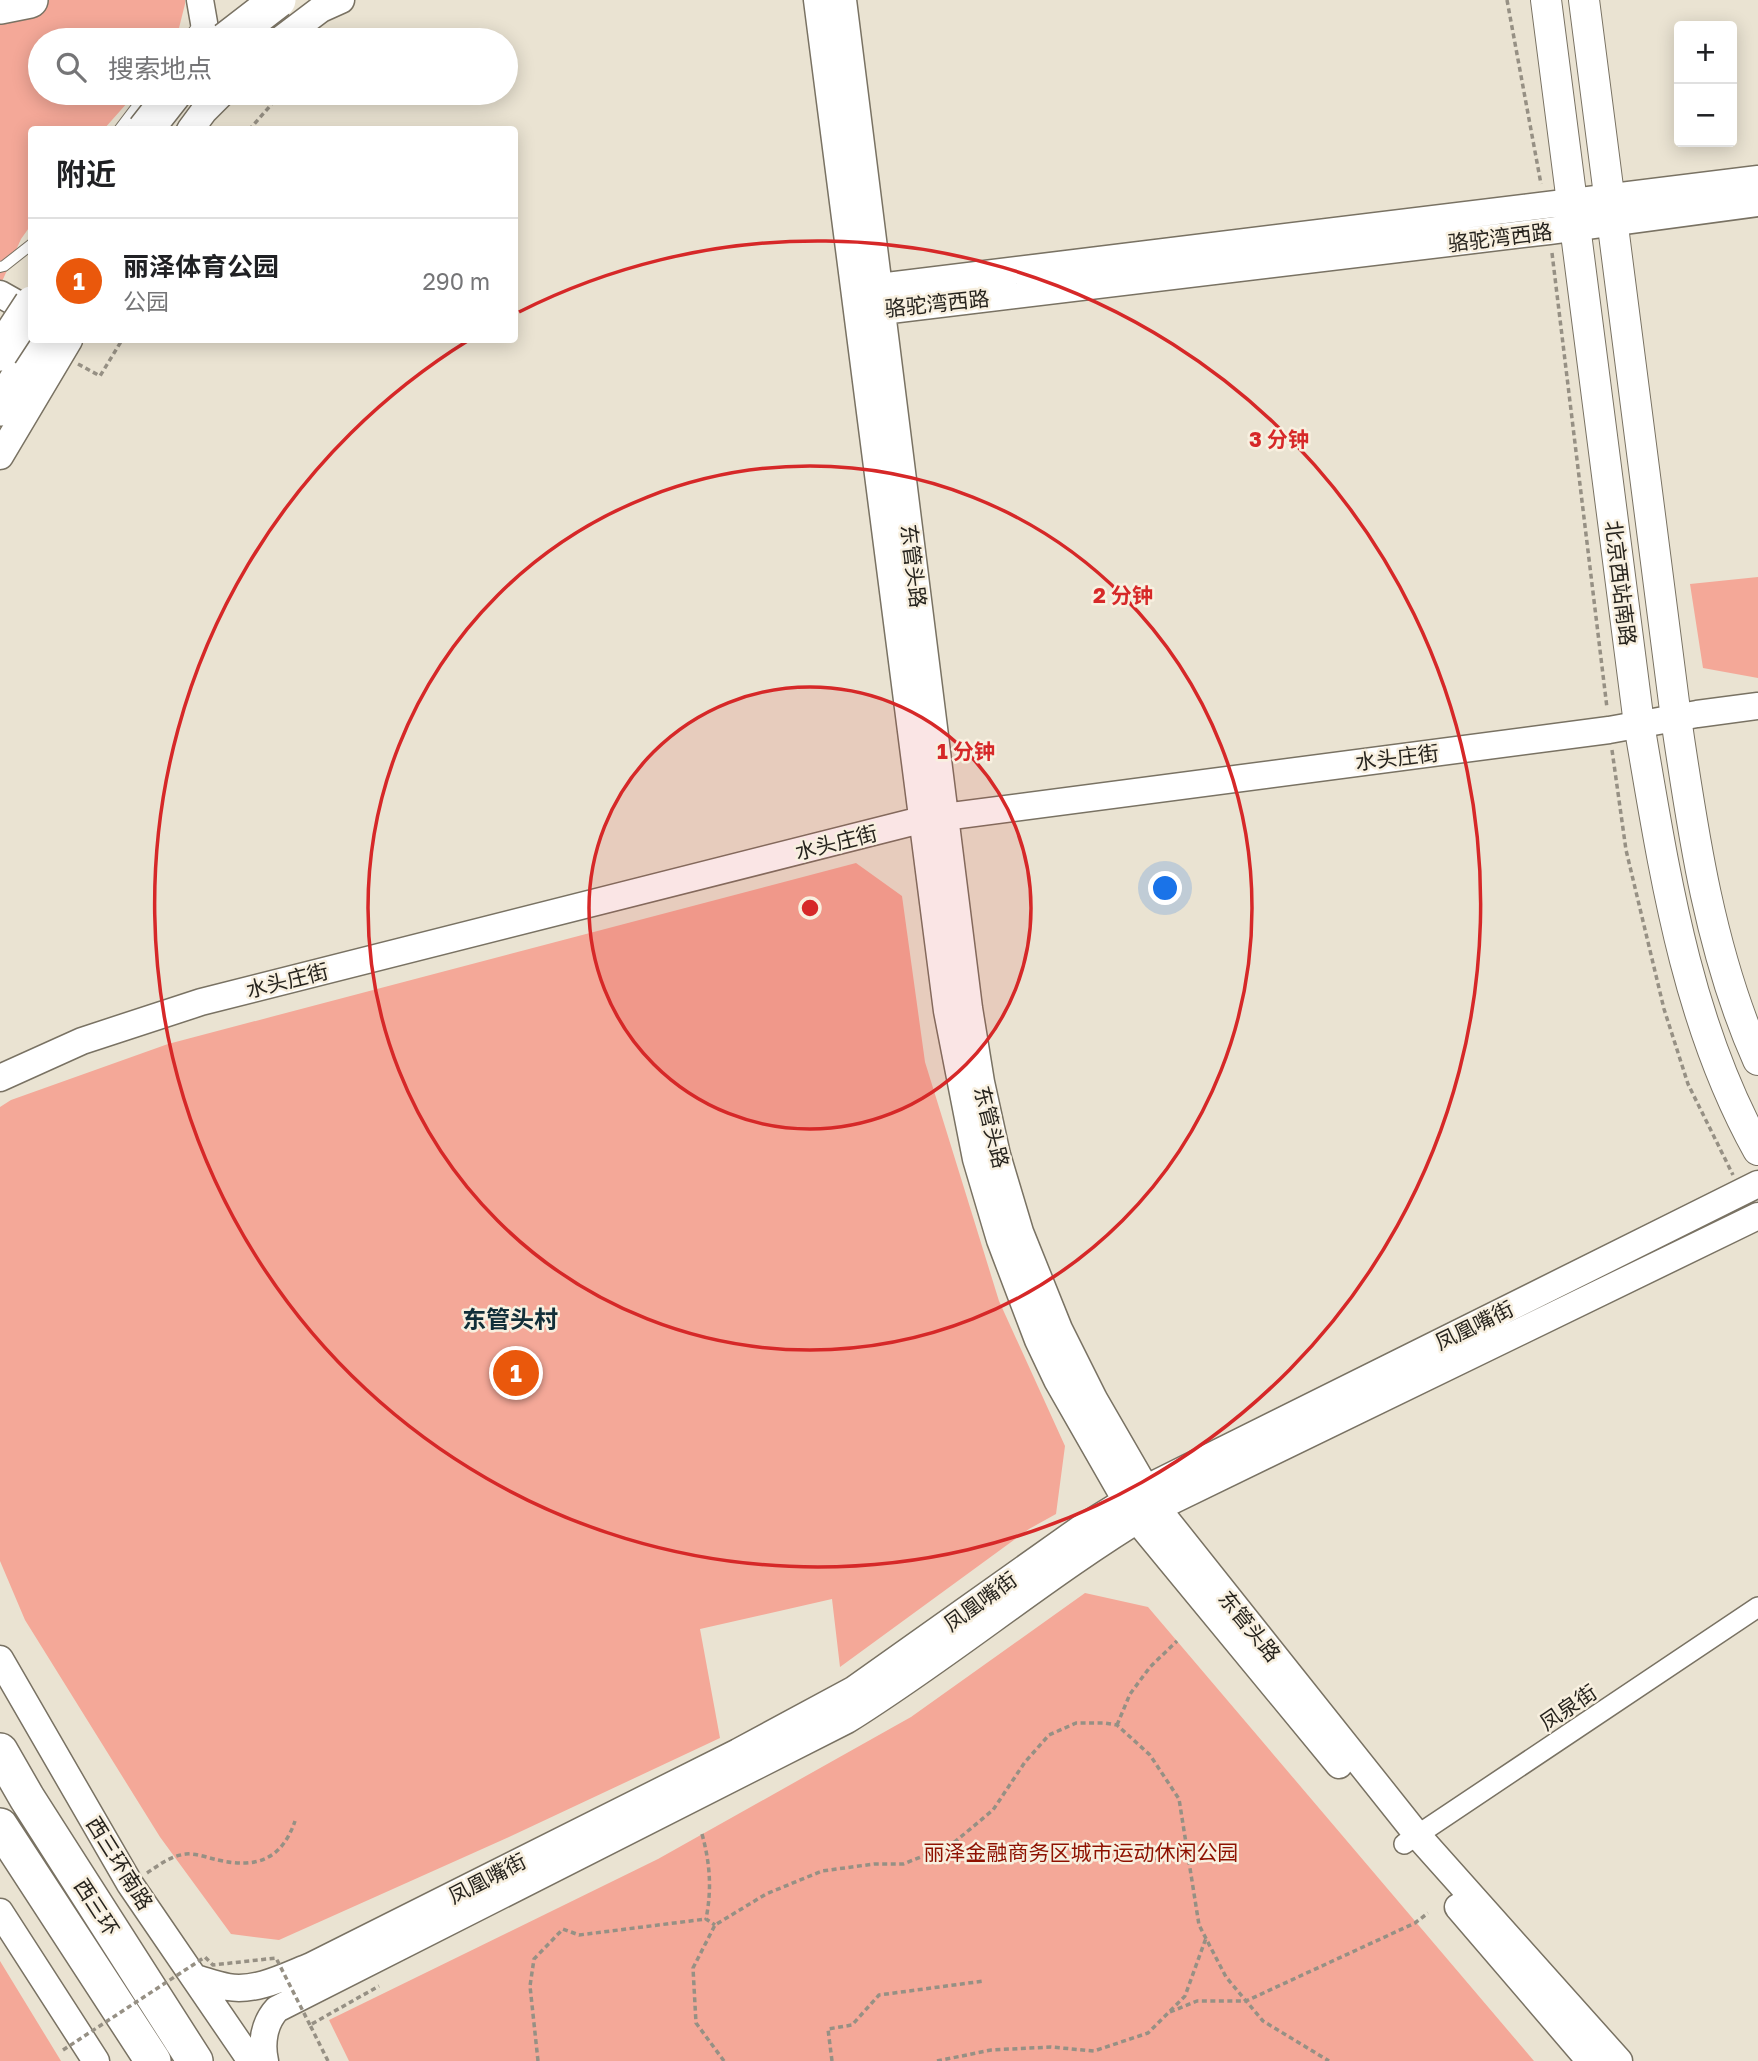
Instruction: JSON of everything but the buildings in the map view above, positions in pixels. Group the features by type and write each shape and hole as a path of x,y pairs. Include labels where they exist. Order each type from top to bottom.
{"highway":[{"path":"0,6 30,0"},
{"path":"209,25 239,28 278,0"},
{"path":"148,126 164,105"},
{"path":"171,126 197,105"},
{"path":"0,353 28,310"},
{"path":"0,408 57,345"},
{"name":"西三环","path":"0,1751 27,1798 195,2061"},
{"name":"西三环","path":"0,1826 153,2061"}],"main road":[{"name":"北京西站南路","path":"1546,0 1639,724 1657,827 1687,974 1712,1050 1758,1150"},
{"name":"北京西站南路","path":"1584,0 1610,210 1686,716 1693,831 1708,909 1724,967 1746,1034 1758,1060"}],"street":[{"path":"278,0 281,28"},
{"path":"295,28 321,9 341,0"},
{"name":"东管头路","path":"817,0 856,305 933,818 981,1082 1020,1232 1059,1329 1141,1504 1590,2061"},
{"name":"东管头路","path":"843,0 881,299 933,818"},
{"path":"192,126 205,105"},
{"name":"骆驼湾西路","path":"1610,210 1758,179"},
{"name":"骆驼湾西路","path":"856,305 881,299 1574,214 1758,202"},
{"path":"0,294 28,310"},
{"path":"0,456 57,345"},
{"name":"水头庄街","path":"0,1078 82,1041 201,1002 933,818 1758,706"},
{"name":"凤凰嘴街","path":"265,2061 263,2038 269,2018 277,2009 847,1720 893,1691 1093,1547 1141,1504 1758,1184"},
{"name":"凤凰嘴街","path":"195,1978 230,1988 245,1988 311,1966 738,1752 853,1690 885,1670 1080,1529 1141,1504 1758,1216"},
{"name":"凤泉街","path":"1411,1840 1758,1607"},
{"name":"西三环南路","path":"0,1659 130,1884 251,2061"},
{"name":"东管头路","path":"1411,1840 1619,2061"},
{"path":"0,1912 96,2061"}],"lane":[{"path":"122,126 138,105"},
{"path":"0,267 28,247"},
{"path":"0,331 21,342 28,331"}],"path":[{"path":"252,126 271,105"},
{"path":"57,345 100,376 120,343"},
{"path":"1117,1725 1130,1694 1150,1668 1177,1641"},
{"path":"724,2061 696,2023 693,1968 715,1925 766,1894 822,1871 874,1864 903,1864 951,1845 993,1810 1025,1762 1049,1735 1076,1723 1117,1725 1150,1755 1179,1799 1199,1925 1226,1977 1263,2021 1329,2061"},
{"path":"130,1884 169,1858 188,1854 235,1864 261,1861 286,1843 295,1821"},
{"path":"702,1834 710,1864 710,1901 706,1919"},
{"path":"1143,1860 1189,1854"},
{"path":"1168,2013 1198,2001 1246,2001 1415,1923 1428,1913"},
{"path":"538,2061 530,1986 534,1959 563,1929 579,1936 706,1919 715,1925"},
{"path":"937,2061 991,2050 1051,2047 1094,2051 1148,2033 1185,1996 1206,1938"},
{"path":"63,2050 205,1957 213,1965 276,1958 328,2061"},
{"path":"832,2061 828,2029 852,2025 879,1995 984,1981"},
{"path":"310,2025 379,1986"}],"green space":[{"path":"0,0 185,0 179,28 28,28 28,105 125,105 107,126 28,126 28,229 0,286"},
{"path":"1758,577 1758,678 1703,668 1690,584"},
{"path":"856,863 902,896 925,1062 999,1301 1065,1446 1056,1514 1029,1529 840,1667 832,1599 700,1629 720,1738 509,1837 279,1940 231,1934 160,1837 25,1620 0,1561 0,1107 11,1100 168,1044"},
{"name":"丽泽金融商务区城市运动休闲公园","path":"1085,1593 1148,1607 1534,2061 349,2061 329,2020 658,1859 911,1717"},
{"path":"0,1961 61,2061 0,2061"}],"place":[{"name":"丽泽体育公园","path":"516,1373"}],"district":[{"name":"东管头村","path":"510,1318"}]}
